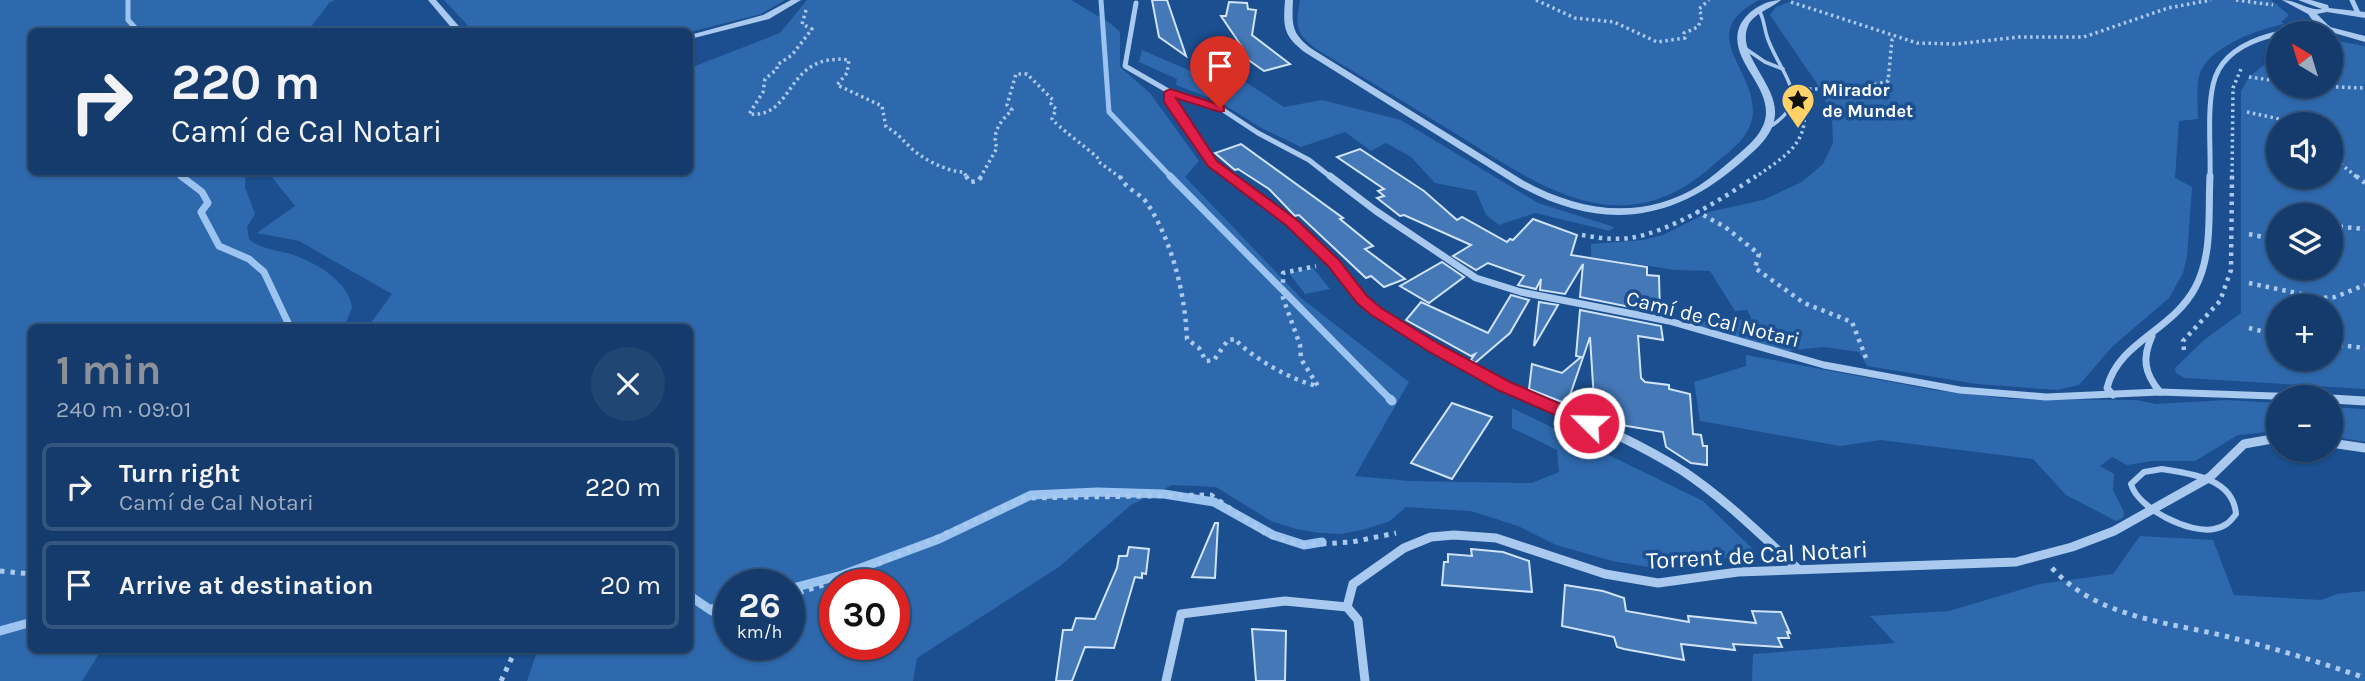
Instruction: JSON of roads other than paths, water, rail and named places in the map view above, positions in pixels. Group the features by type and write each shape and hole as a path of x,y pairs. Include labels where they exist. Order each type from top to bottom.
{"street":[{"path":"432,0 456,28"},
{"path":"1289,0 1286,25 1300,45 1532,188 1573,206 1623,212 1655,209 1682,201 1710,184 1752,146 1766,129 1771,112 1769,101 1746,59 1742,43 1746,26 1759,10 1777,0"},
{"path":"2302,0 2361,14"},
{"path":"2352,0 2361,14"},
{"path":"2284,2 2312,13 2336,10"},
{"name":"Camí de Cal Notari","path":"1136,3 1125,66 1170,92 1220,108 1258,133 1309,160 1376,211 1476,278 1521,292 1669,321 1824,365 1960,390 2046,397 2160,392 2266,395"},
{"path":"693,36 766,17 797,5"},
{"path":"2312,13 2317,21"},
{"path":"2343,32 2365,39"},
{"path":"2113,395 2107,388 2114,364 2152,336 2187,304 2205,267 2213,83 2217,72 2234,53 2266,37"},
{"path":"1170,92 1171,102 1212,164 1292,223 1334,263 1362,299 1376,311 1433,348 1504,386 1609,431 1682,471 1721,499 1798,569"},
{"path":"2152,336 2144,351 2143,367 2160,392"},
{"path":"2343,400 2365,401"},
{"name":"Torrent de Cal Notari","path":"1347,607 1353,584 1412,543 1442,536 1496,538 1605,575 1644,582 1674,582 1738,572 2016,562 2072,547 2114,531 2154,511 2210,477 2244,444 2266,439"},
{"path":"2343,445 2365,448"},
{"path":"1166,681 1181,614 1261,602 1332,603 1347,607 1358,620 1366,681"}],"lane":[{"path":"1759,10 1765,19 1768,40 1794,91 1792,111 1782,122 1766,129"},
{"path":"1742,43 1748,52 1783,69"},
{"path":"2175,470 2210,477 2226,487 2237,505 2238,513 2228,526 2220,529 2198,529 2170,520 2154,511 2139,501 2131,484 2141,473 2175,470"}],"waterway":[{"path":"128,0 128,20 135,28"},
{"path":"1101,0 1109,112 1172,178"},
{"path":"181,176 202,192 208,203 201,212 219,246 249,259 264,272 289,324"},
{"path":"1170,176 1392,401 1390,399"},
{"name":"Torrent de Cal Notari","path":"805,585 842,575 939,539 1031,495 1097,492 1164,494 1214,502 1273,535 1304,545 1322,542"},
{"name":"Torrent de Cal Notari","path":"693,598 714,610"},
{"path":"0,631 28,623"}],"place":[{"name":"Mirador de Mundet","path":"1798,130"}]}
